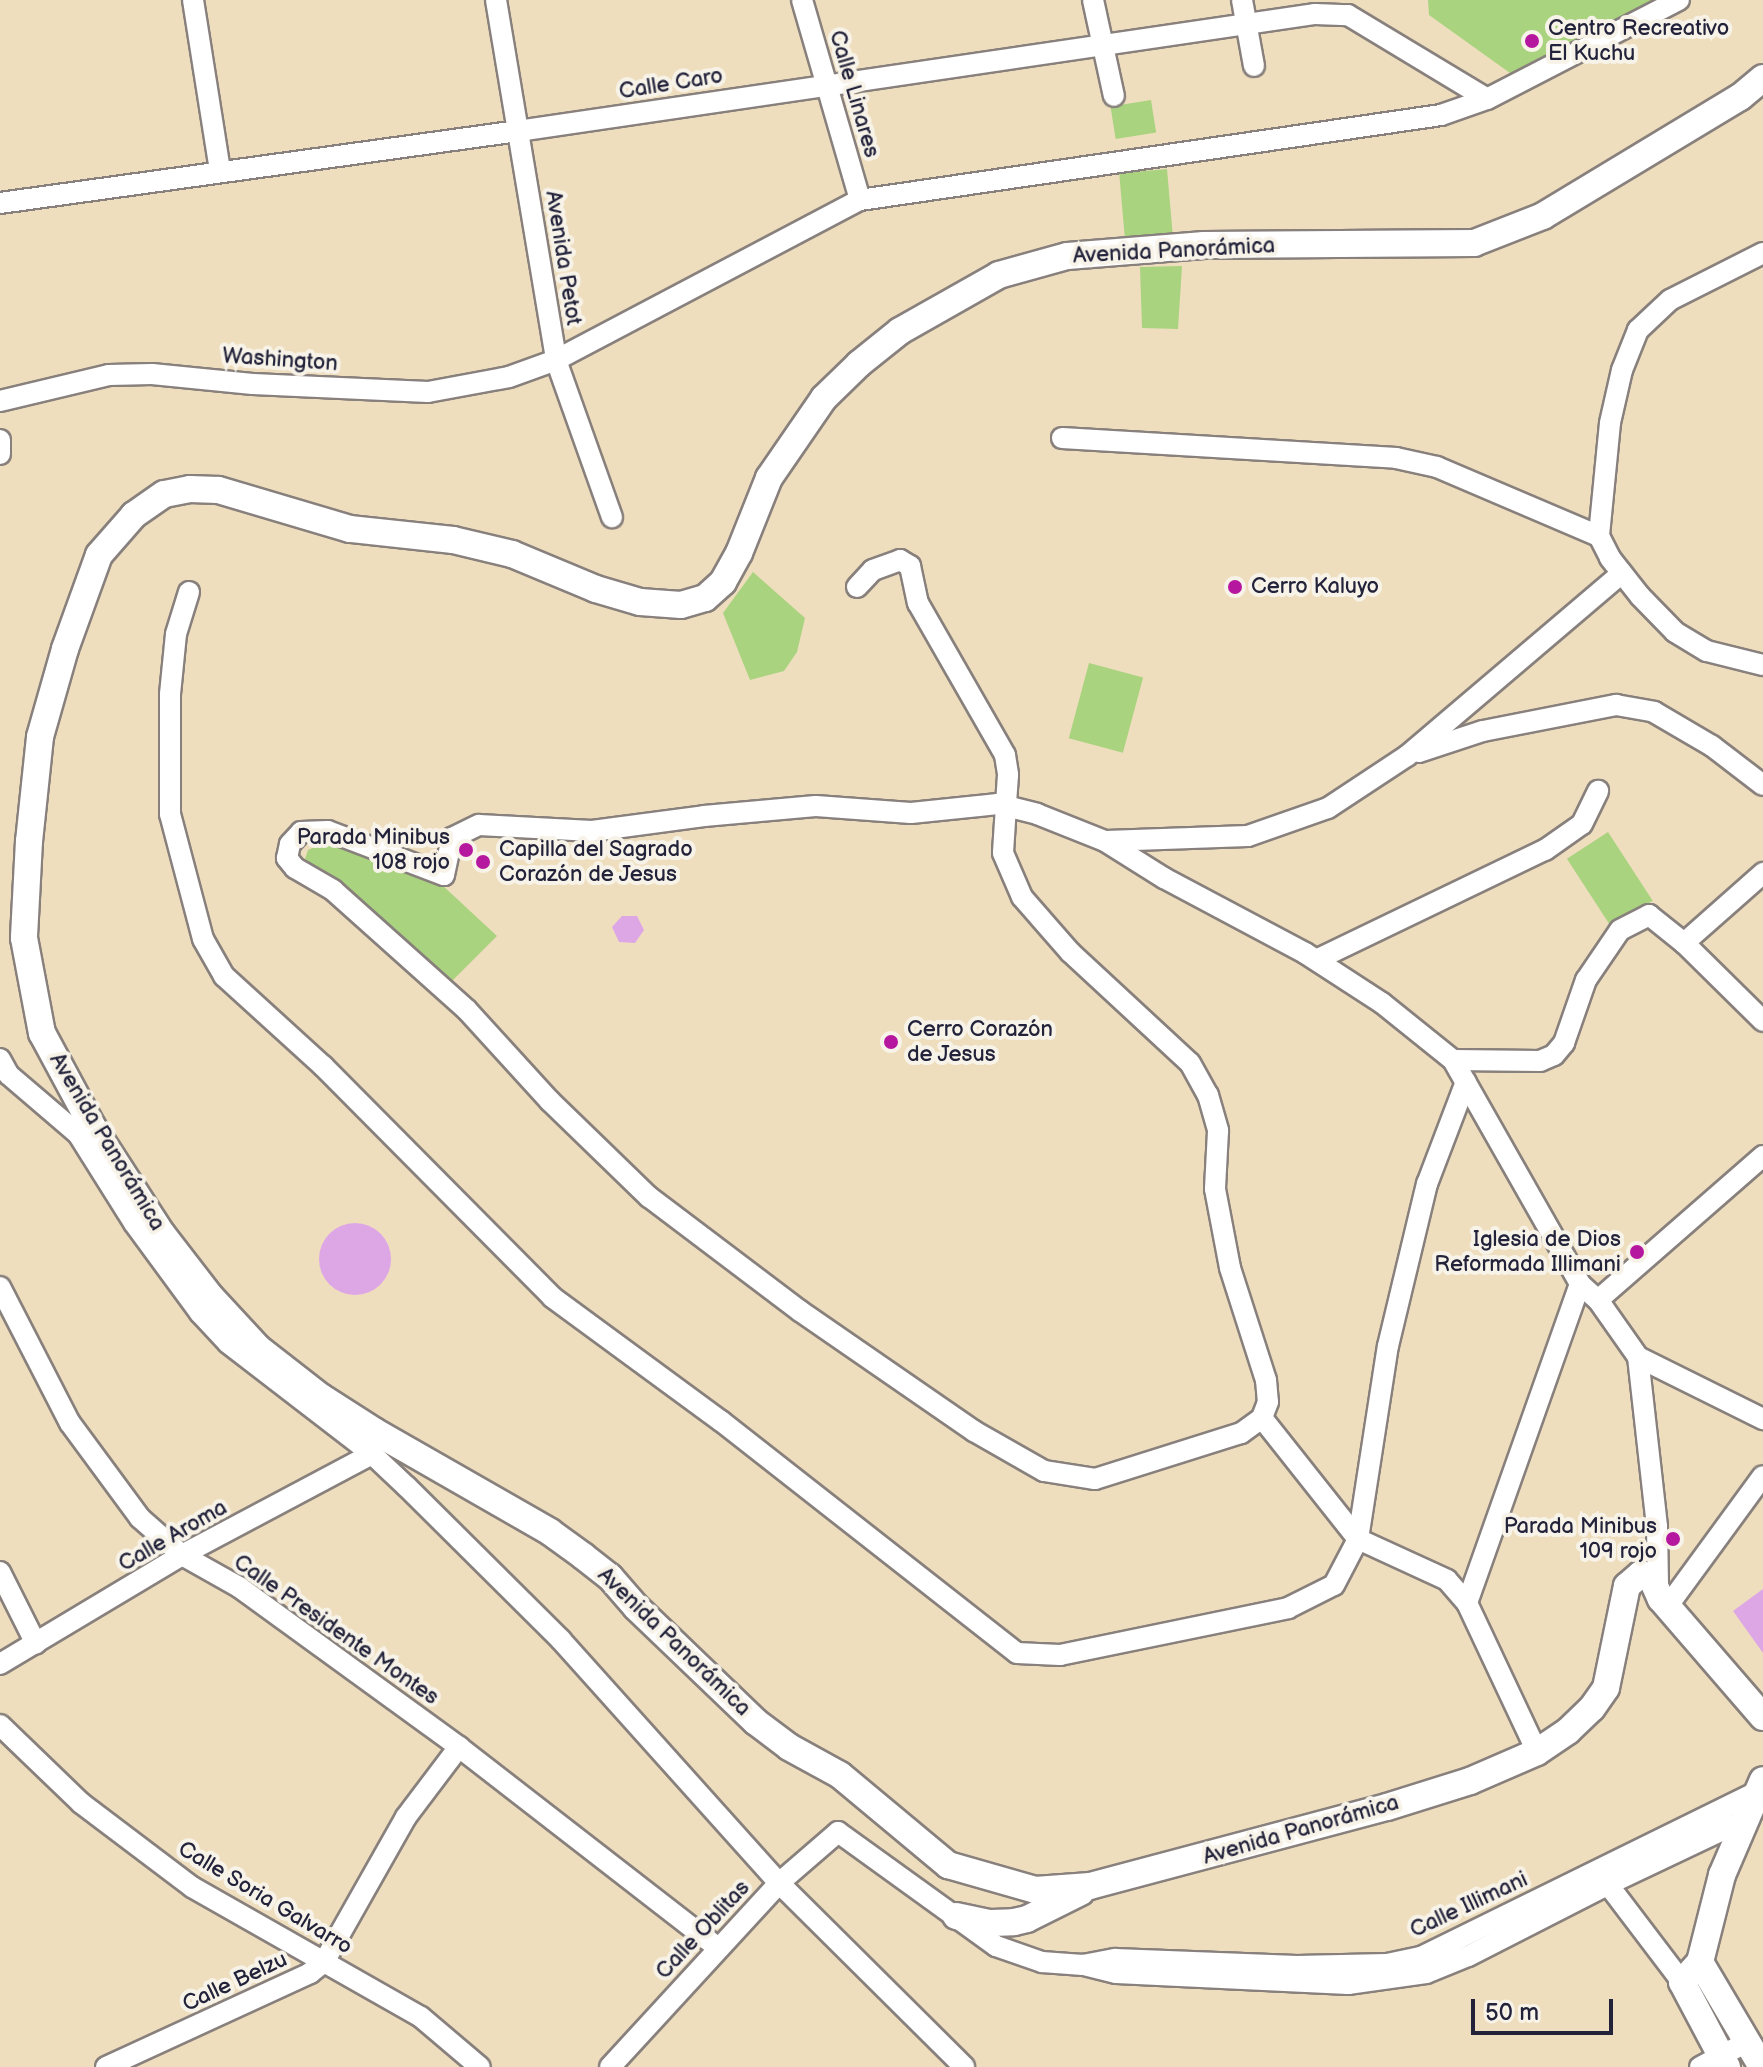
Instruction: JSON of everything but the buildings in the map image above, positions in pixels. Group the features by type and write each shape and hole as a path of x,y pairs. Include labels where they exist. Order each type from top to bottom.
{"main road":[{"name":"Avenida Panorámica","path":"1040,1900 948,1865 850,1782 789,1747 756,1722 636,1607 610,1577 583,1556 550,1532 360,1423 253,1354 85,1130 42,1033 24,938 29,841 40,737 65,649 99,555 134,515 164,494 190,489 218,490 350,529 453,540 512,554 596,589 640,602 681,605 705,598 723,582 739,553 769,478 824,398 900,331 999,275 1067,256 1204,245 1474,243 1543,216 1740,97 1763,78"},
{"path":"1627,1586 1641,1574 1651,1577 1662,1596 1763,1717"},
{"name":"Avenida Panorámica","path":"956,1916 990,1923 1014,1922 1040,1900 1387,1807 1470,1781 1537,1752 1568,1731 1606,1688 1627,1586"},
{"path":"1716,2063 1682,1982 1700,1962 1722,1875 1760,1786"},
{"path":"1700,1962 1762,2067"}],"street":[{"path":"193,0 220,171"},
{"name":"Avenida Petot","path":"496,0 556,360 612,517"},
{"name":"Calle Linares","path":"802,0 860,200"},
{"path":"1093,0 1114,96"},
{"path":"1242,0 1254,66"},
{"name":"Washington","path":"0,401 109,375 152,374 253,384 428,392 509,377 556,360 860,200 1441,115 1487,99 1679,0"},
{"name":"Calle Caro","path":"0,203 1246,24 1322,7 1348,15 1487,99"},
{"path":"1599,536 1610,423 1622,370 1638,330 1670,300 1763,253"},
{"path":"1062,438 1396,458 1437,467 1599,536 1622,573 1675,632 1707,651 1763,665"},
{"path":"0,440 0,454"},
{"path":"857,587 873,570 900,560 910,566 918,603 1005,755 1006,806 1003,853 1022,897 1070,952 1190,1063 1208,1095 1218,1131 1215,1189 1230,1268 1266,1380 1268,1402 1262,1418 1241,1433 1095,1479 1044,1471 974,1431 800,1311 649,1197 550,1101 467,1010 333,890 295,868 287,858 290,844 301,832 328,831 444,875 452,838 479,825 592,831 704,816 816,806 911,813 1006,806 1037,814 1105,841 1316,960 1382,1003 1453,1060 1580,1284 1598,1300 1638,1357 1763,1419"},
{"path":"1105,841 1248,836 1328,808 1407,756 1622,573"},
{"path":"189,592 176,634 170,694 170,814 203,939 224,976 323,1066 552,1297 721,1421 1017,1653 1060,1655 1288,1608 1334,1585 1358,1539 1399,1292 1427,1184 1466,1082"},
{"path":"1407,756 1483,731 1616,705 1654,712 1712,746 1763,785"},
{"path":"1316,960 1545,850 1582,824 1598,791"},
{"path":"1684,943 1763,873"},
{"path":"1453,1060 1540,1061 1554,1055 1564,1043 1586,980 1620,930 1649,915 1684,943 1763,1021"},
{"path":"0,1059 9,1075 85,1130 100,1169 134,1223 200,1313 372,1454 561,1640 779,1883 964,2067"},
{"path":"1598,1300 1763,1156"},
{"path":"1467,1603 1580,1284"},
{"name":"Calle Presidente Montes","path":"0,1287 70,1423 140,1518 182,1555 239,1587 459,1747 718,1948"},
{"path":"1638,1357 1662,1596"},
{"path":"1262,1418 1358,1539 1447,1580 1467,1603 1537,1752"},
{"name":"Calle Aroma","path":"0,1664 182,1555 372,1454"},
{"path":"1662,1596 1763,1476"},
{"path":"1627,1586 1657,1527"},
{"path":"0,1572 36,1644"},
{"name":"Calle Soria Galvarro","path":"0,1725 81,1803 192,1887 421,2017 480,2067"},
{"name":"Calle Belzu","path":"106,2067 310,1973 324,1962 406,1817 459,1747"},
{"name":"Calle Illimani","path":"1602,1877 1760,1786"},
{"name":"Calle Illimani","path":"838,1832 996,1946 1016,1956 1042,1962 1083,1965 1115,1959 1297,1966 1387,1964 1421,1957 1602,1877 1748,1818"},
{"name":"Calle Oblitas","path":"610,2067 779,1883 838,1832"},
{"path":"1602,1877 1682,1982"},
{"path":"1716,2063 1749,2041"}],"green space":[{"name":"Centro Recreativo El Kuchu","path":"1428,0 1652,0 1653,10 1555,66 1510,73 1429,15"},
{"path":"1151,100 1156,133 1116,139 1111,106"},
{"path":"1167,169 1173,234 1125,238 1119,173"},
{"path":"1182,266 1178,329 1142,328 1140,267"},
{"path":"753,572 805,618 797,652 784,671 750,680 723,613"},
{"path":"1089,663 1143,677 1123,753 1069,738"},
{"path":"1608,832 1653,901 1612,927 1567,859"},
{"path":"327,841 441,884 497,936 450,983 346,887 305,859 308,850"}],"place":[{"name":"Centro Recreativo El Kuchu","path":"1532,41"},
{"name":"Cerro Kaluyo","path":"1235,587"},
{"name":"Parada Minibus 108 rojo","path":"466,850"},
{"name":"Capilla del Sagrado Corazón de Jesus","path":"483,862"},
{"name":"Cerro Corazón de Jesus","path":"891,1042"},
{"name":"Iglesia de Dios Reformada Illimani","path":"1637,1252"},
{"name":"Parada Minibus 109 rojo","path":"1673,1539"}]}
